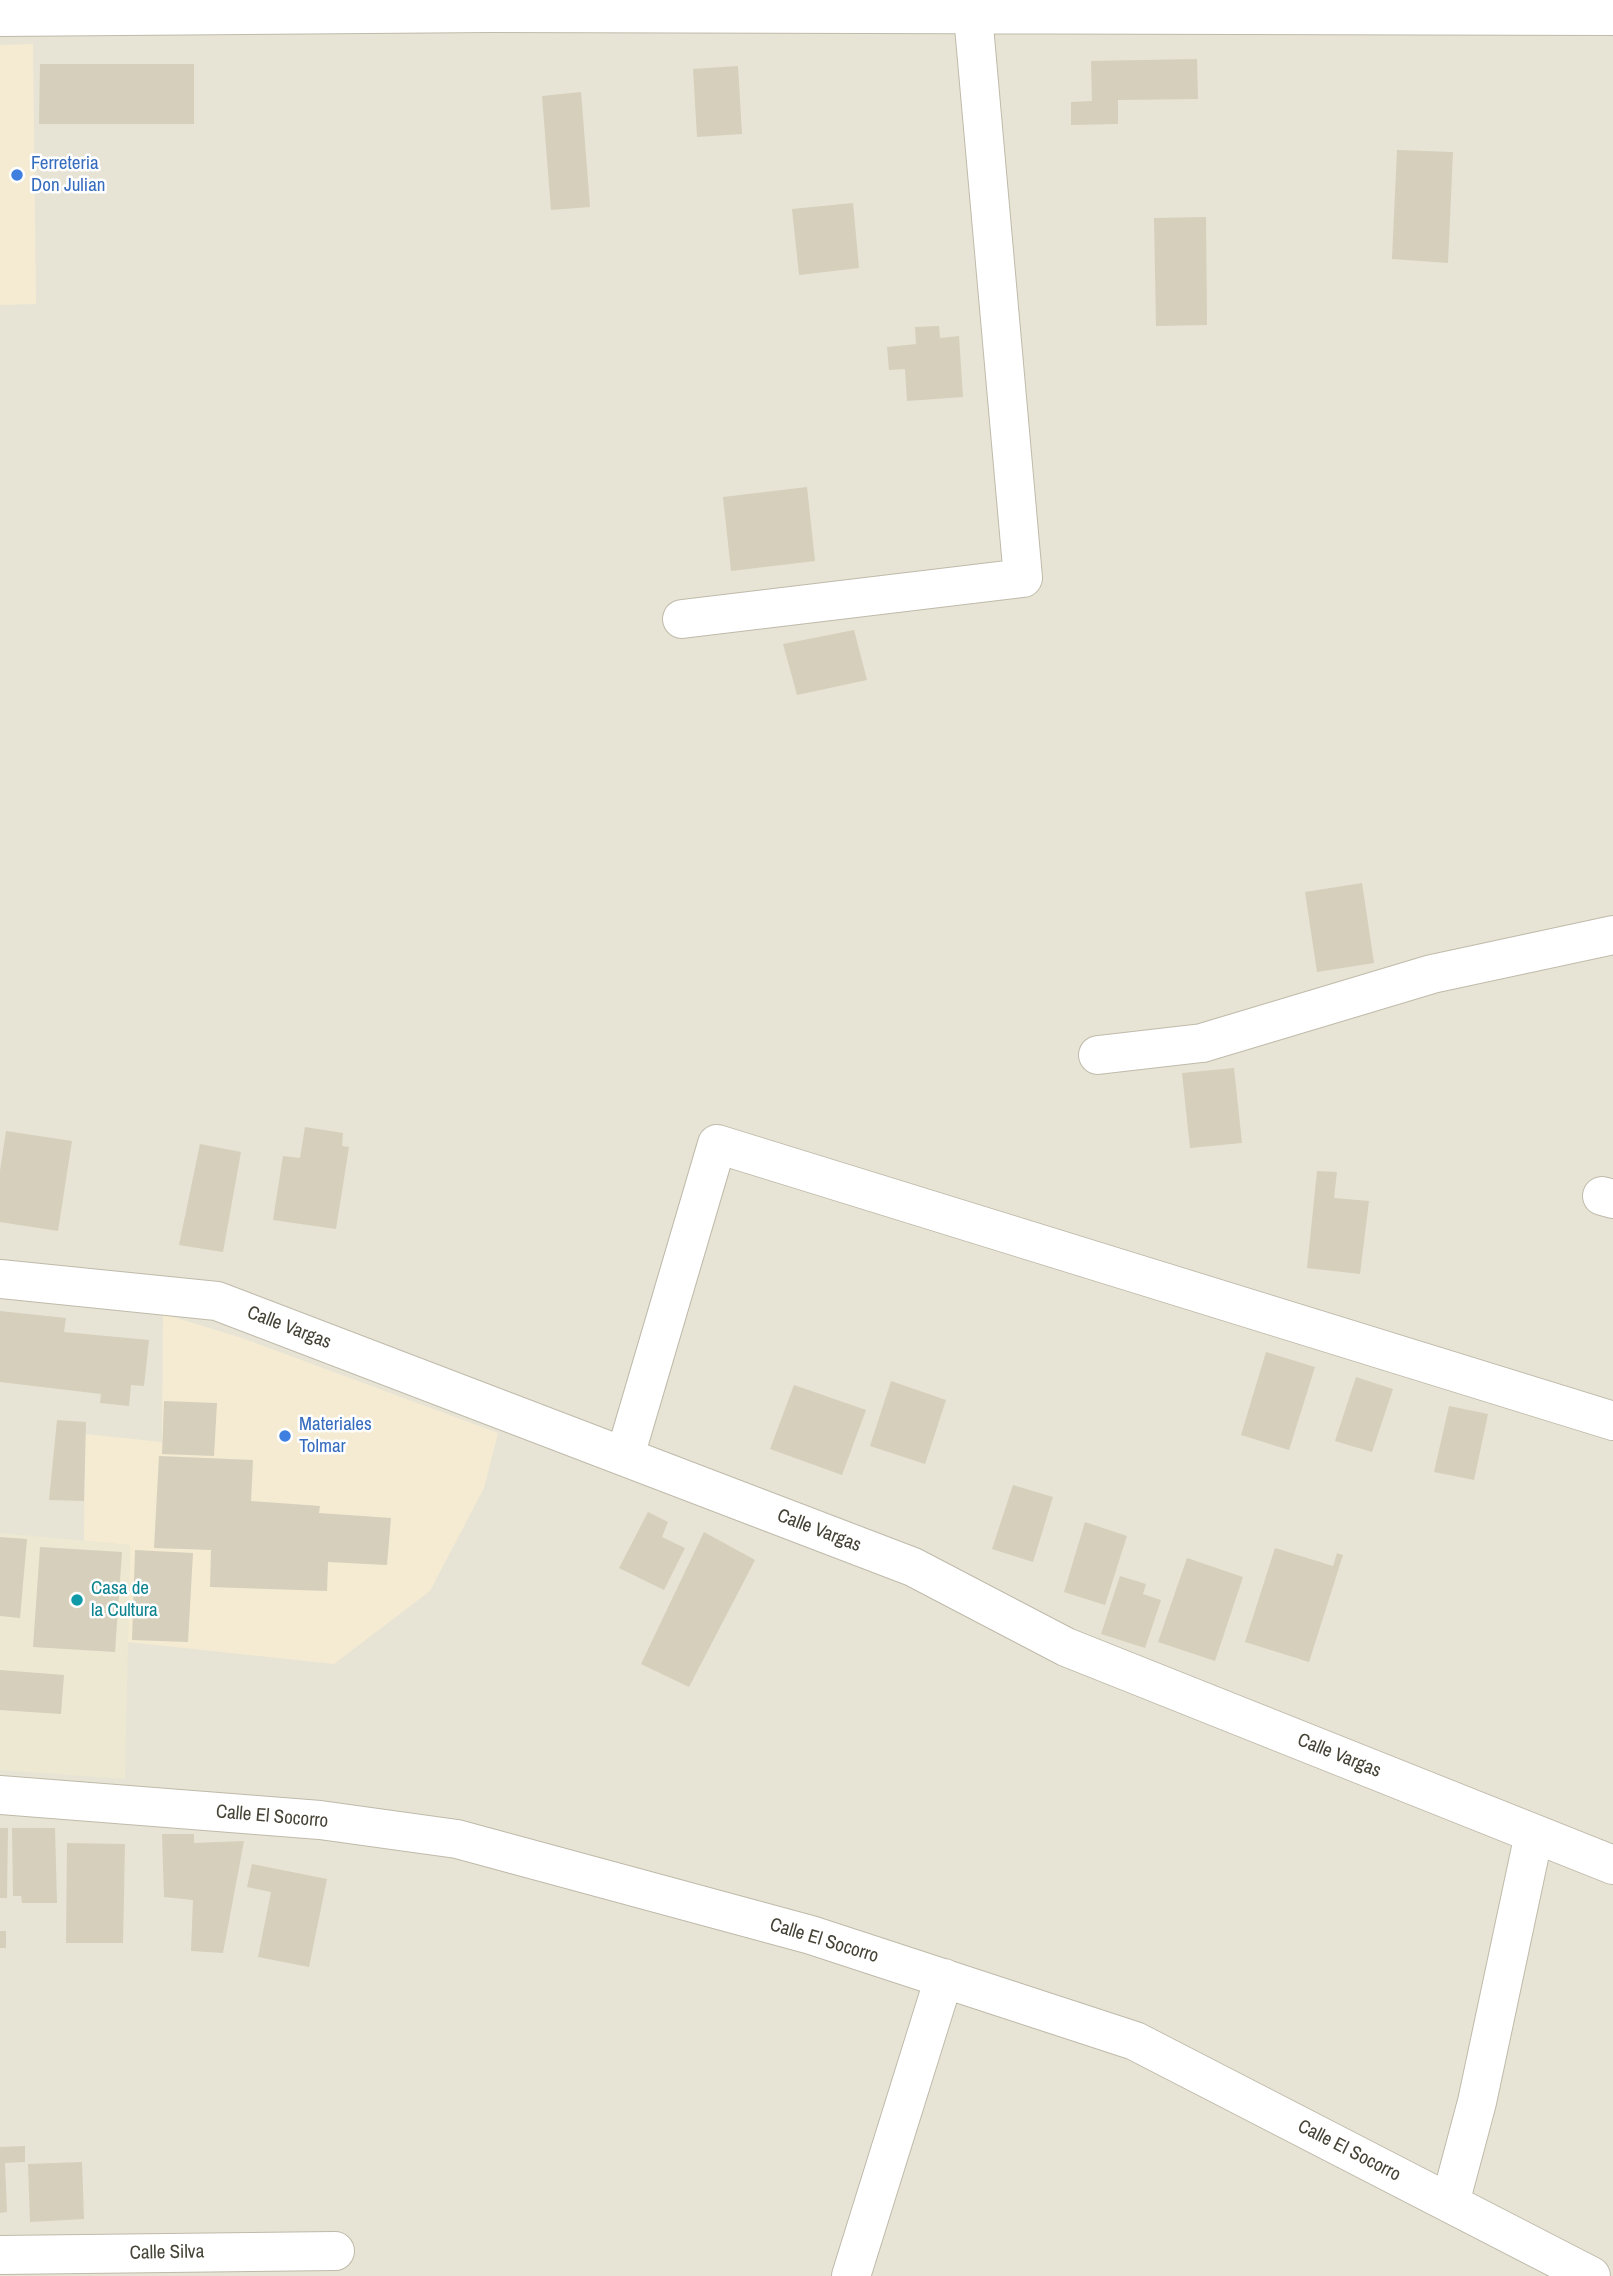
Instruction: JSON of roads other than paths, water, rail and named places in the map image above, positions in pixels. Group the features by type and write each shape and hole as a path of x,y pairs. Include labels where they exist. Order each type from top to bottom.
{"street":[{"path":"0,17 495,6 973,15 1613,16"},
{"path":"682,619 1023,578 973,15"},
{"path":"1098,1055 1202,1043 1432,974 1613,934"},
{"path":"625,1456 717,1144 1613,1421"},
{"name":"Calle Vargas","path":"0,1279 217,1301 913,1567 1066,1647 1613,1865"},
{"name":"Calle El Socorro","path":"0,1795 320,1820 457,1839 811,1935 1135,2041 1591,2276"},
{"path":"1450,2203 1477,2102 1534,1834"},
{"path":"851,2276 944,1979"},
{"name":"Calle Silva","path":"0,2255 335,2251"}],"place":[{"name":"Ferreteria Don Julian","path":"17,175"},
{"name":"Materiales Tolmar","path":"285,1436"},
{"name":"Casa de la Cultura","path":"77,1600"}]}
